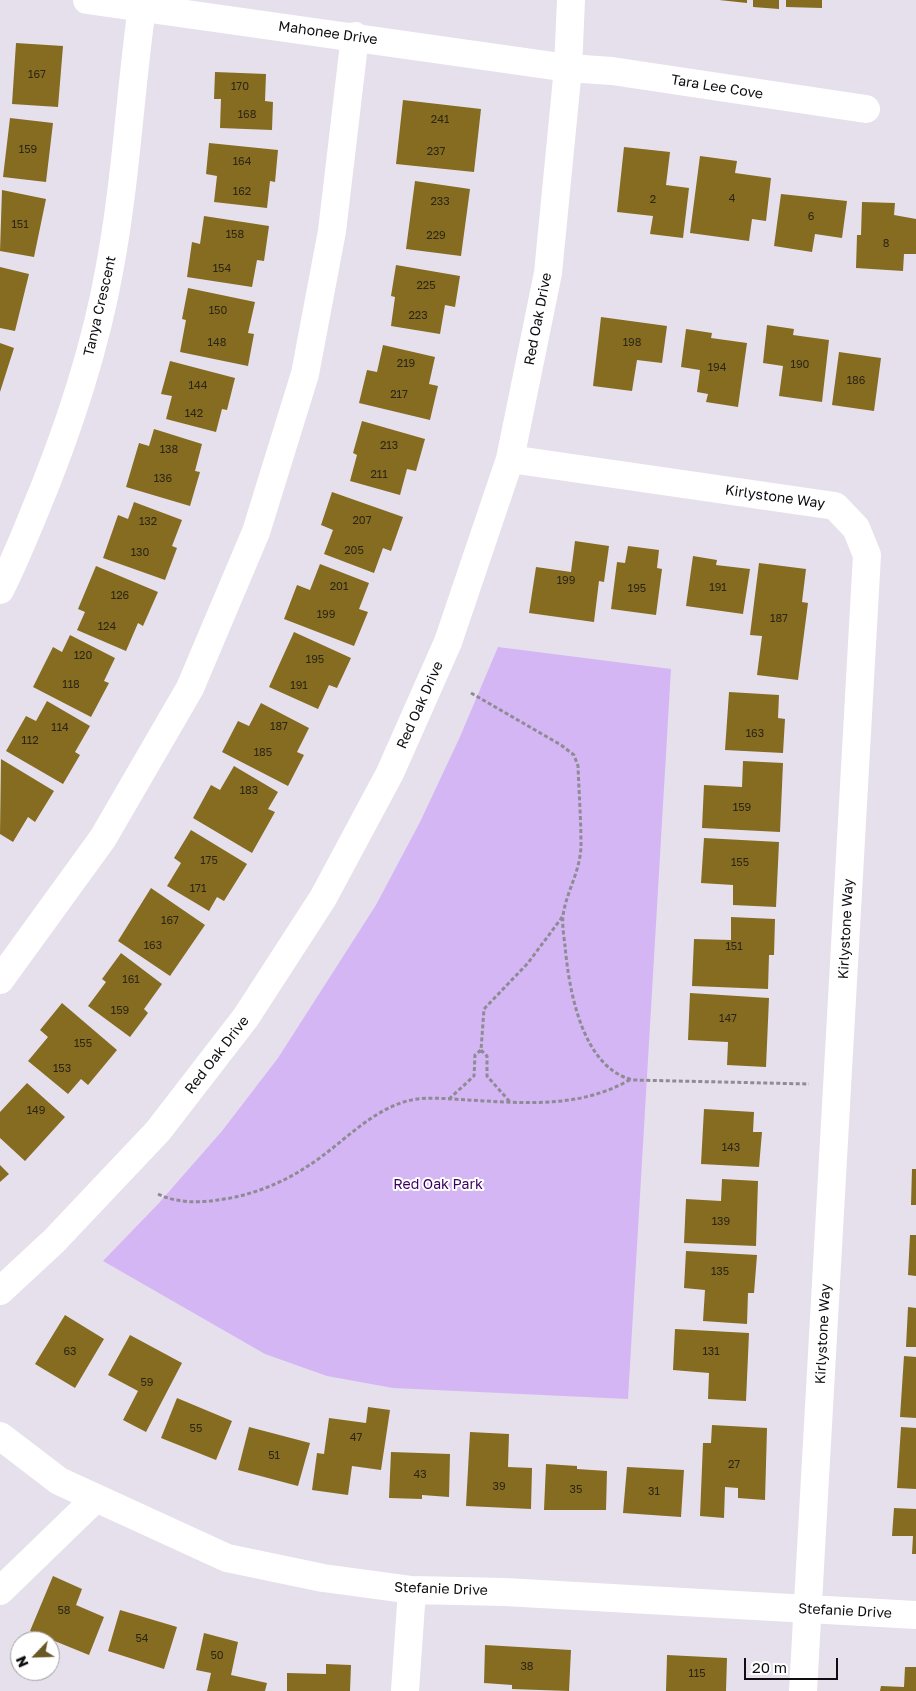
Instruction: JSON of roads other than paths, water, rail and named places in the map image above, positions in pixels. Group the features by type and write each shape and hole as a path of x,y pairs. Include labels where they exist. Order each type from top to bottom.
{"street":[{"name":"Mahonee Drive","path":"88,0 355,36 568,68"},
{"name":"Red Oak Drive","path":"0,1291 54,1241 158,1130 246,1017 323,898 390,773 448,642 510,459 548,273 568,68 571,0"},
{"name":"Tanya Crescent","path":"0,590 57,457 92,344 110,267 126,168 134,66 142,7"},
{"path":"0,980 103,838 190,688 256,532 305,374 332,231 355,36"},
{"name":"Tara Lee Cove","path":"568,68 612,71 866,110"},
{"name":"Kirlystone Way","path":"510,459 835,506 856,528 866,556 803,1691"},
{"name":"Stefanie Drive","path":"0,1436 59,1481 227,1558 323,1578 412,1590 504,1592 916,1616"},
{"path":"0,1591 96,1498"},
{"path":"406,1691 412,1590"}],"park label":[{"name":"Red Oak Park","path":"438,1185"}]}
